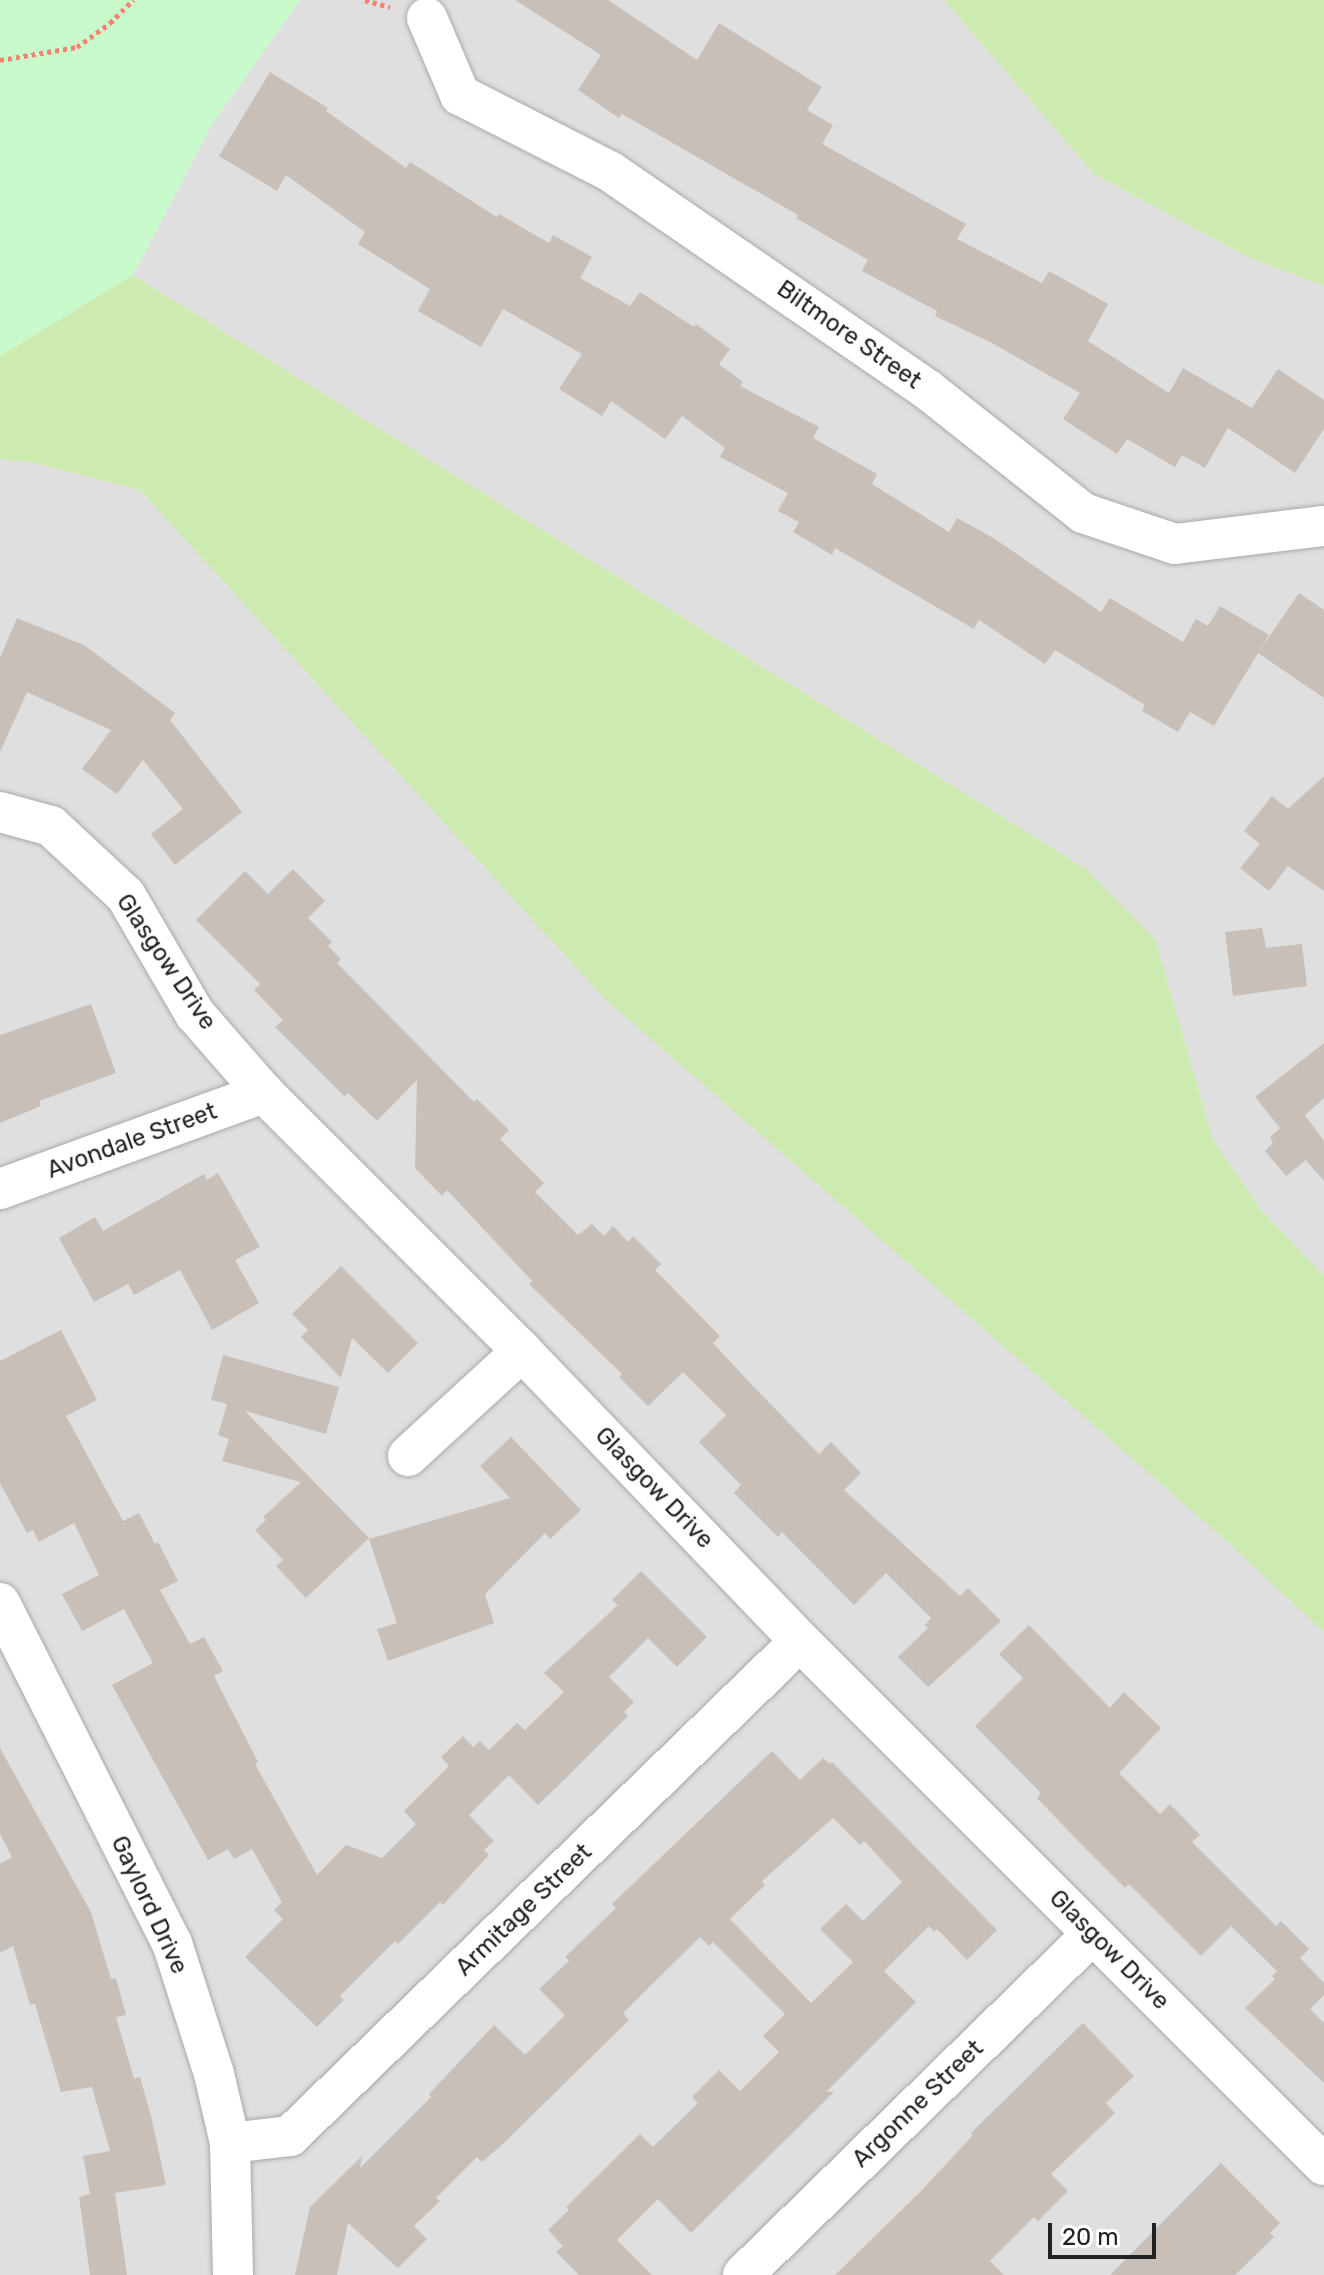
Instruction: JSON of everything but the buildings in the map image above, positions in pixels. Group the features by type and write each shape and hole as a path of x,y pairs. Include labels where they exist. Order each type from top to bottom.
{"street":[{"name":"Biltmore Street","path":"427,18 460,95 611,172 928,390 1083,513 1175,544 1324,526"},
{"name":"Glasgow Drive","path":"0,812 51,826 126,896 195,1014 264,1093 522,1351 800,1641 1324,2165"},
{"name":"Avondale Street","path":"0,1189 264,1093"},
{"path":"408,1456 522,1351"},
{"name":"Gaylord Drive","path":"4,1622 172,1943 214,2074 230,2143 233,2275"},
{"name":"Armitage Street","path":"230,2143 290,2136 800,1641"},
{"name":"Argonne Street","path":"743,2275 1093,1933"}],"path":[{"path":"0,60 77,47 110,23 133,0"}],"shaded area":[{"path":"300,0 944,0 1094,174 1248,257 1324,286 1324,1276 1262,1211 1213,1140 1155,939 1086,869 133,275 212,124"},
{"path":"0,459 30,462 140,490 249,606 1324,1632 1324,2275 0,2275"}],"green space":[{"path":"0,0 300,0 212,124 133,275 0,356"},
{"path":"944,0 1324,0 1324,286 1248,257 1094,174"},
{"path":"133,275 1086,869 1155,939 1213,1140 1262,1211 1324,1276 1324,1632 1220,1535 604,998 140,490 30,462 0,459 0,356"}]}
